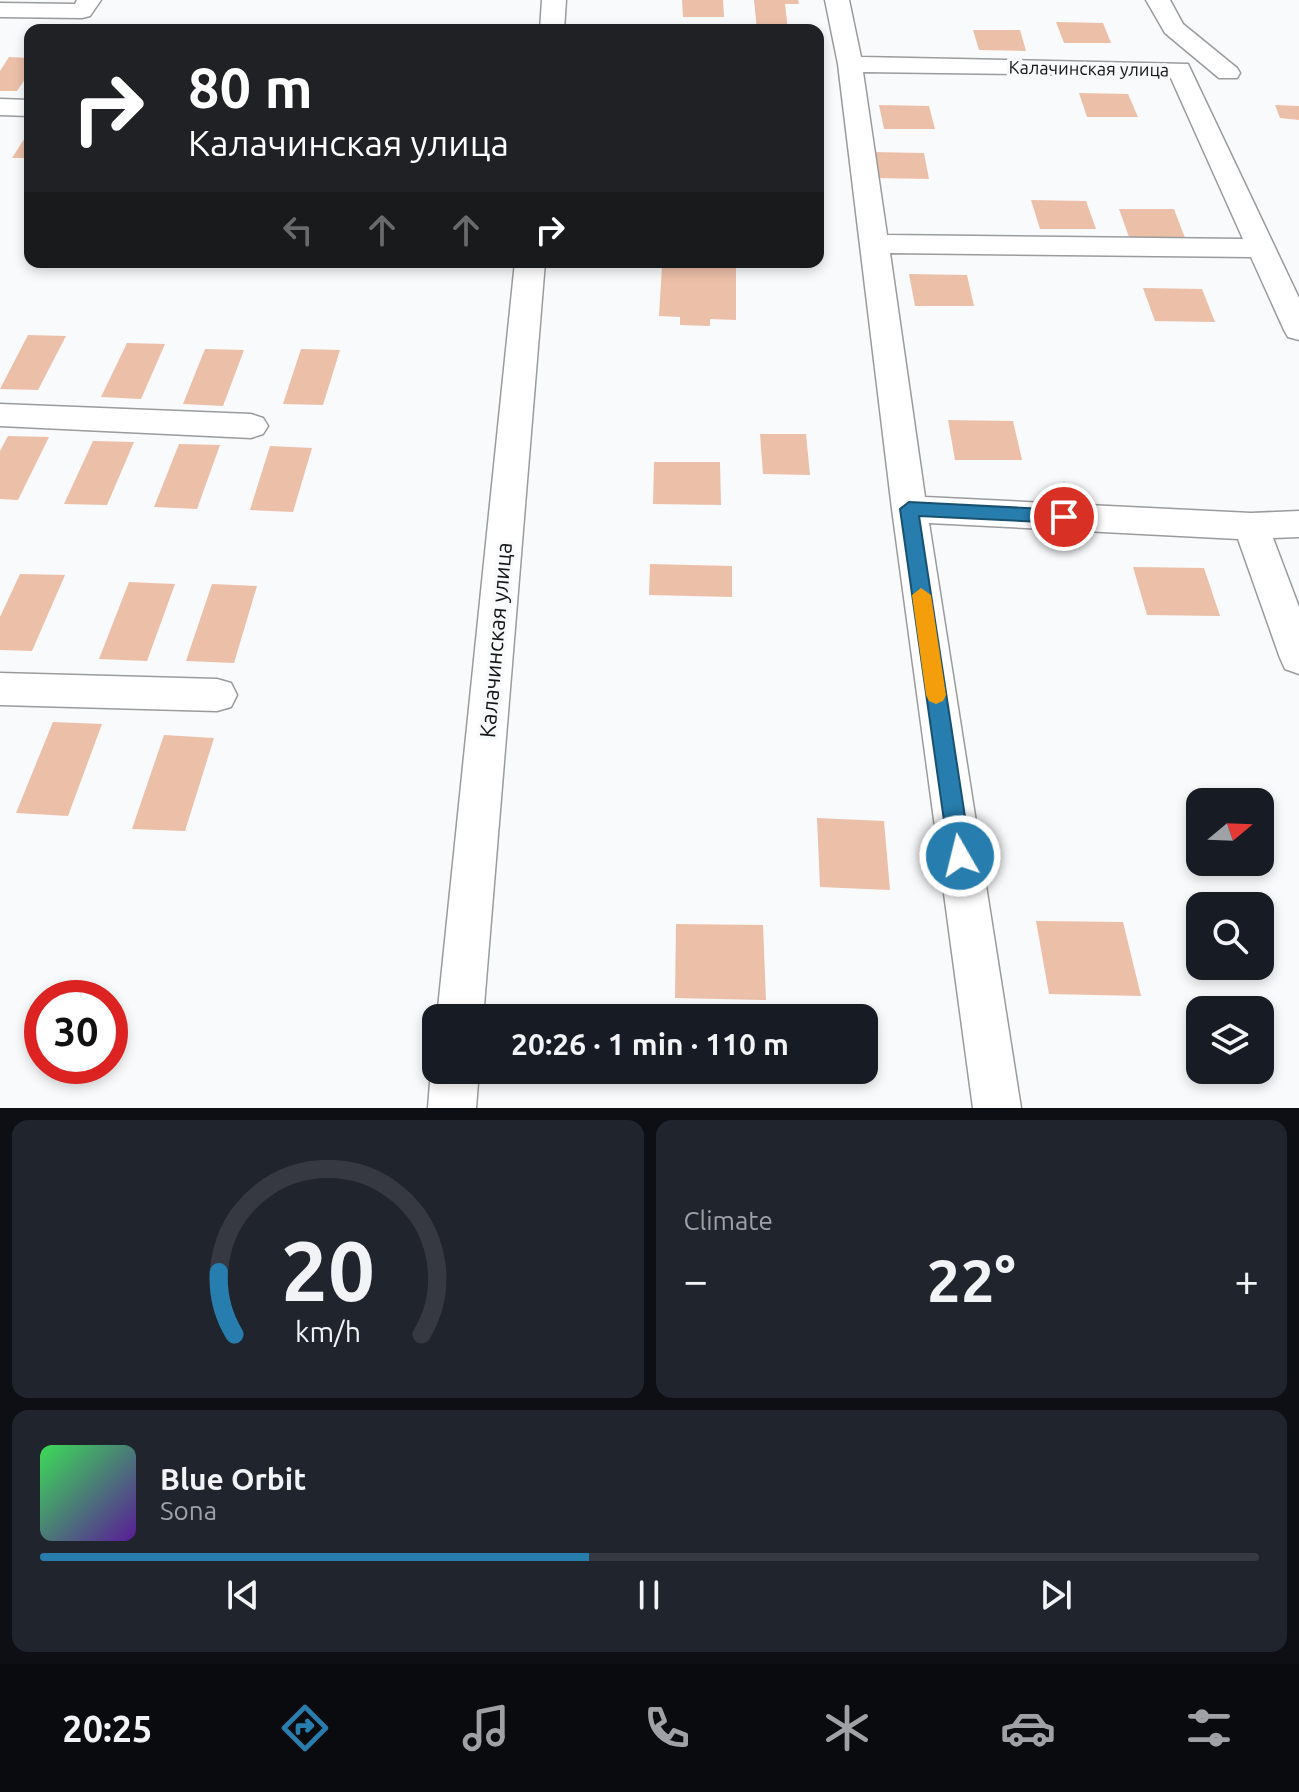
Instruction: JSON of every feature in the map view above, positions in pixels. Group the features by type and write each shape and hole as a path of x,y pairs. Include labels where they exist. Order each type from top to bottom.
{"street":[{"path":"5,6 82,11 89,0"},
{"path":"552,24 554,0"},
{"path":"837,0 850,64 909,509 997,1108"},
{"path":"1158,0 1173,28 1179,69"},
{"path":"1173,28 1228,73"},
{"name":"Калачинская улица","path":"850,64 1179,69 1299,330"},
{"path":"0,107 24,108"},
{"path":"872,244 1261,248"},
{"name":"Калачинская улица","path":"461,1004 529,268"},
{"path":"0,415 251,426"},
{"path":"909,509 1251,526 1299,524"},
{"path":"1251,526 1299,658"},
{"path":"0,689 217,695"},
{"path":"452,1108 454,1084"}],"building":[{"path":"682,0 723,0 724,17 683,17"},
{"path":"754,0 798,0 799,4 785,4 787,24 756,24"},
{"path":"1056,22 1103,23 1111,43 1064,43"},
{"path":"973,30 1020,30 1026,51 979,50"},
{"path":"9,57 24,58 24,81 17,91 0,91 0,71"},
{"path":"1079,93 1128,94 1138,117 1087,117"},
{"path":"879,105 929,106 935,129 884,129"},
{"path":"1275,105 1299,106 1299,120 1280,118"},
{"path":"24,139 24,158 12,158"},
{"path":"872,152 924,153 929,179 876,178"},
{"path":"1031,200 1086,201 1096,229 1040,229"},
{"path":"1119,209 1174,209 1185,238 1129,237"},
{"path":"662,268 736,268 736,320 710,319 710,326 680,325 680,317 659,316"},
{"path":"909,274 967,275 974,306 915,306"},
{"path":"1143,288 1202,289 1215,322 1155,321"},
{"path":"28,335 66,336 38,390 0,389"},
{"path":"127,343 165,344 141,399 101,397"},
{"path":"205,349 244,350 223,406 183,404"},
{"path":"301,349 340,350 323,405 283,404"},
{"path":"948,420 1013,421 1022,460 955,460"},
{"path":"760,434 806,434 810,475 763,474"},
{"path":"8,436 49,437 18,500 0,499 0,451"},
{"path":"93,441 134,442 107,505 64,504"},
{"path":"179,444 220,445 197,509 154,507"},
{"path":"270,446 312,448 293,512 250,510"},
{"path":"654,462 720,462 721,505 653,504"},
{"path":"650,564 732,566 732,597 649,595"},
{"path":"1133,567 1204,568 1220,616 1147,615"},
{"path":"20,574 65,575 32,651 0,650 0,617"},
{"path":"129,582 175,584 147,661 99,659"},
{"path":"212,584 257,586 234,663 186,661"},
{"path":"53,722 102,724 68,816 16,813"},
{"path":"164,735 214,738 185,831 132,829"},
{"path":"817,818 884,821 890,890 820,887"},
{"path":"1036,921 1123,922 1141,996 1049,994"},
{"path":"676,924 763,925 766,1000 675,998"}],"slow traffic":[{"path":"921,595 936,695"}],"route":[{"path":"960,856 909,509 1064,517"}]}
